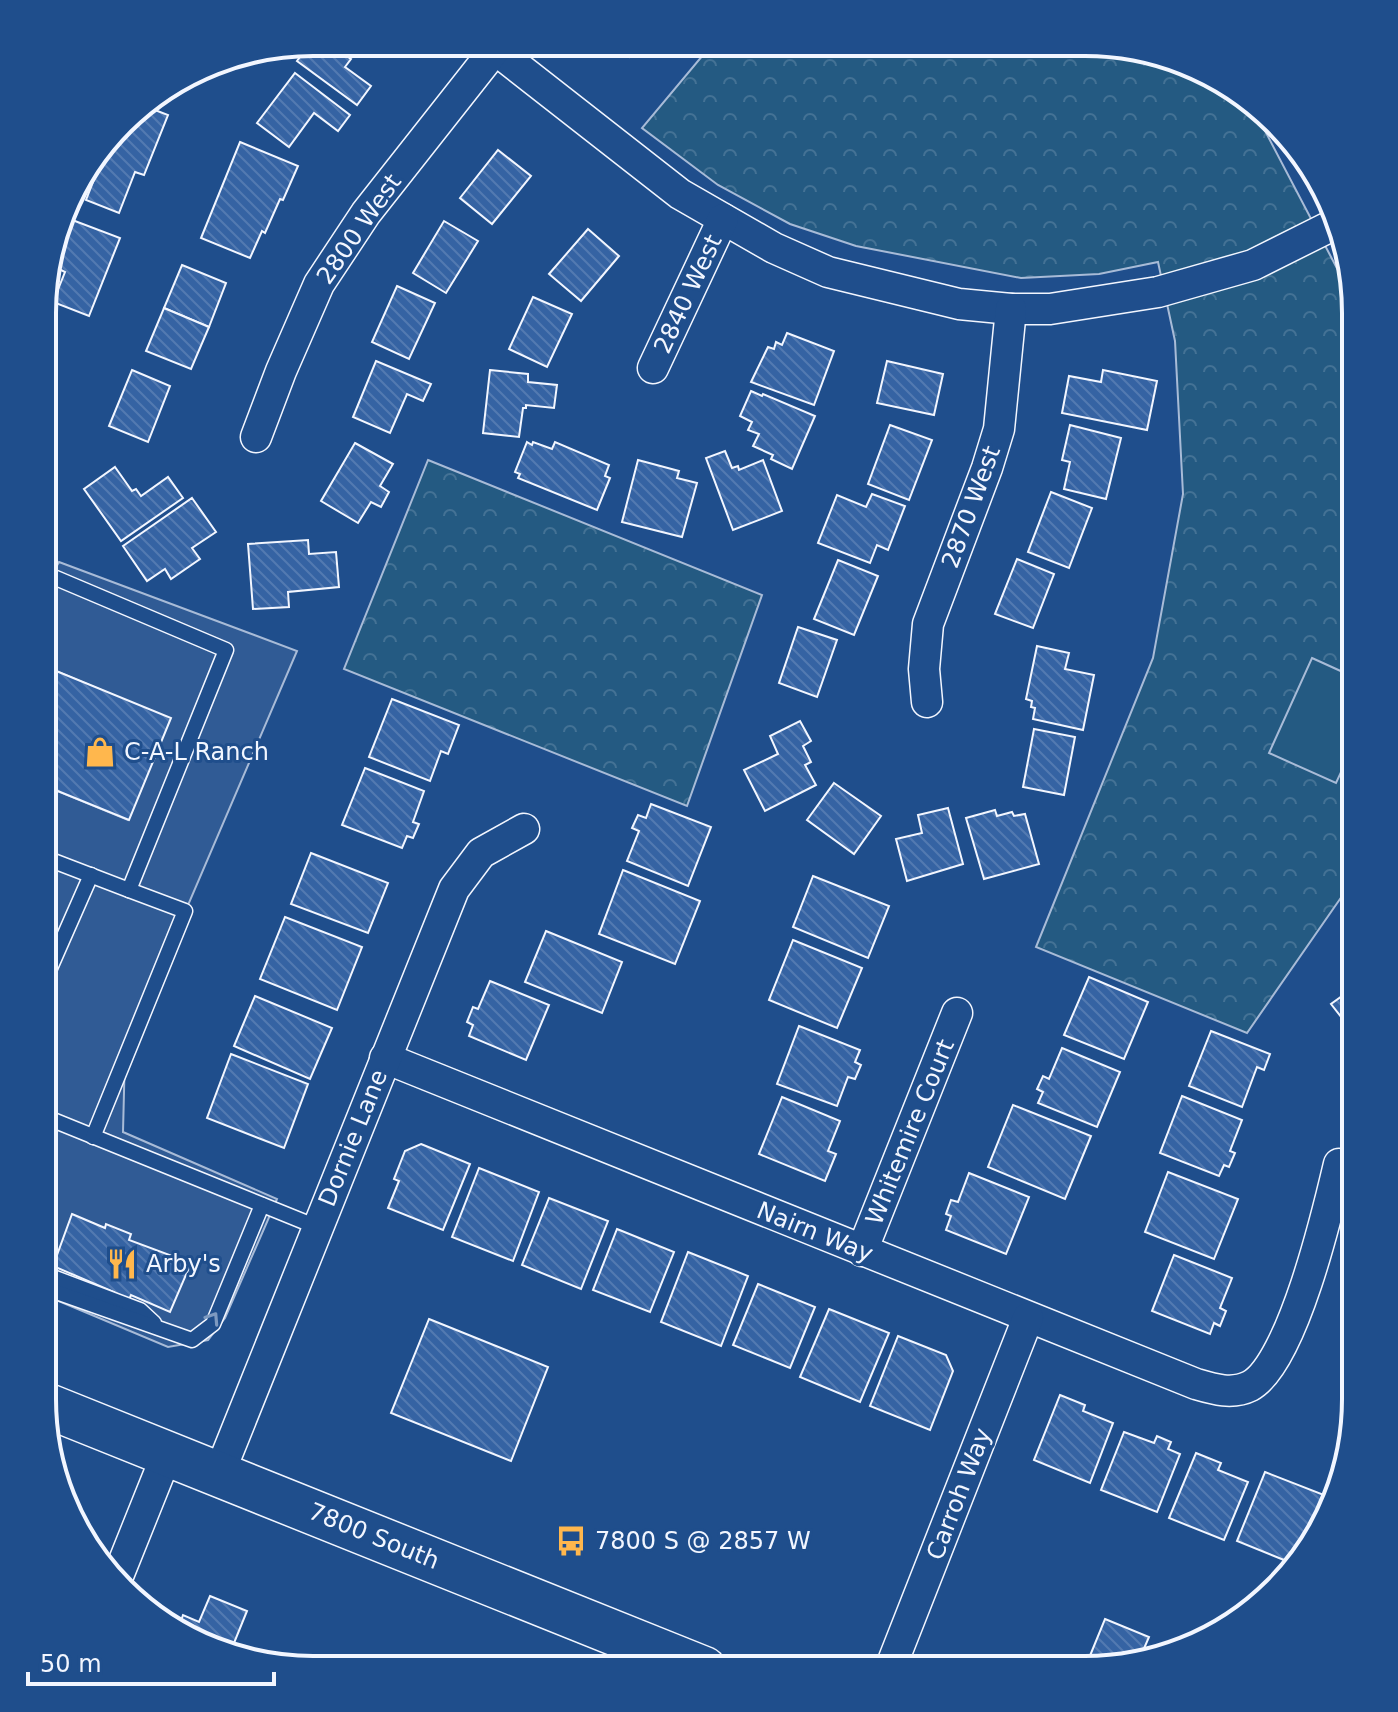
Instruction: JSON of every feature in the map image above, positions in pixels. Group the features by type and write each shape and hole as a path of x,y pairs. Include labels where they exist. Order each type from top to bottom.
{"main road":[{"name":"7800 South","path":"57,1409 669,1655"}],"street":[{"name":"2800 West","path":"256,437 319,284 366,213 486,56"},
{"path":"508,56 680,194 774,248 828,272 959,304 1050,309 1158,292 1253,265 1327,228"},
{"name":"2840 West","path":"653,368 723,219"},
{"name":"2870 West","path":"927,702 924,669 928,624 999,429 1011,309"},
{"name":"Dornie Lane","path":"219,1474 454,889 481,853 524,829"},
{"name":"Whitemire Court","path":"862,1251 957,1013"},
{"name":"Nairn Way","path":"385,1058 1028,1318 1222,1392 1249,1387 1268,1372 1282,1345 1319,1249 1339,1164"},
{"name":"Carroh Way","path":"896,1655 1028,1318"},
{"path":"121,1569 167,1454"}],"lane":[{"path":"56,578 226,650 129,890"},
{"path":"56,862 185,911 93,1137"},
{"path":"56,954 91,875"},
{"path":"56,1121 317,1227"},
{"path":"56,1292 192,1340 213,1324 262,1205"},
{"path":"56,1278 140,1310 159,1328"}],"green space":[{"path":"702,56 1085,56 1118,58 1183,76 1228,99 1264,128 1338,270 1340,280 1341,897 1247,1033 1036,947 1153,658 1183,494 1175,341 1158,262 1099,274 1021,278 856,246 790,224 718,185 642,128"},
{"path":"428,460 762,595 687,806 344,669"},
{"path":"1312,658 1342,671 1342,771 1336,783 1269,753"}],"shaded area":[{"path":"59,562 297,651 125,1052 123,1132 277,1199 225,1318 208,1340 168,1347 56,1300 56,790 128,820 170,719 56,671 56,567"}],"building":[{"path":"349,56 351,59 345,67 371,86 357,105 297,61 300,57"},
{"path":"295,73 350,115 338,131 314,113 289,147 257,123"},
{"path":"156,110 168,115 144,175 135,172 119,213 86,200 99,170 120,144"},
{"path":"240,142 298,166 283,200 280,199 250,258 201,238"},
{"path":"498,150 531,176 492,224 460,198"},
{"path":"74,221 120,238 89,316 57,303 57,291 65,272 60,269"},
{"path":"444,221 478,241 446,293 413,273"},
{"path":"588,229 619,256 581,301 549,274"},
{"path":"182,265 226,283 209,327 164,308"},
{"path":"397,286 435,303 409,359 372,342"},
{"path":"533,297 572,314 547,367 509,349"},
{"path":"164,308 209,327 191,369 146,351"},
{"path":"787,333 834,351 814,405 751,382 768,347 774,349 776,342 782,345"},
{"path":"376,361 431,384 423,401 407,394 390,433 353,417"},
{"path":"887,361 943,374 934,415 877,403"},
{"path":"132,370 170,386 148,442 109,426"},
{"path":"490,370 528,374 528,382 557,385 554,408 526,405 519,437 483,433"},
{"path":"1103,370 1157,381 1147,430 1062,413 1069,376 1101,382"},
{"path":"751,391 815,416 792,469 771,459 773,455 753,446 759,434 748,430 752,422 740,416"},
{"path":"890,425 932,440 909,500 868,484"},
{"path":"1070,425 1121,438 1106,499 1064,489 1070,462 1062,460"},
{"path":"527,442 552,449 555,442 609,465 605,476 610,478 597,510 518,478 520,474 515,472"},
{"path":"355,443 393,464 380,486 389,492 381,507 371,502 358,523 321,501"},
{"path":"725,451 732,468 738,466 739,470 763,460 782,511 733,530 706,458"},
{"path":"638,460 679,471 677,478 697,483 682,537 622,522"},
{"path":"115,467 132,491 136,489 141,496 168,477 183,498 121,541 84,489"},
{"path":"1051,492 1092,508 1069,568 1028,552"},
{"path":"872,494 905,506 888,550 877,545 870,563 818,543 837,495 866,507"},
{"path":"192,498 216,532 192,548 200,559 171,579 165,569 147,581 123,546"},
{"path":"308,540 309,554 336,552 339,587 288,592 289,607 253,609 248,544"},
{"path":"1017,559 1054,574 1033,628 995,614"},
{"path":"838,560 878,576 854,635 814,619"},
{"path":"798,627 837,640 817,697 779,683"},
{"path":"1037,646 1069,653 1065,669 1094,675 1083,730 1033,719 1035,708 1031,707 1032,701 1026,699"},
{"name":"C-A-L Ranch","path":"56,671 171,718 129,820 56,790"},
{"path":"392,699 459,725 448,754 441,751 430,781 369,757"},
{"path":"800,721 811,741 803,746 811,762 805,765 816,785 765,811 744,770 778,754 770,736"},
{"path":"1034,729 1075,737 1064,795 1023,787"},
{"path":"365,768 424,791 413,822 419,824 413,838 407,836 402,848 342,825"},
{"path":"834,783 881,816 854,854 807,820"},
{"path":"651,804 711,827 688,886 627,861 639,831 632,828 638,815 646,818"},
{"path":"948,808 963,864 907,881 896,839 922,833 918,815"},
{"path":"995,810 997,816 1012,812 1014,816 1025,814 1039,864 984,879 966,818"},
{"path":"311,853 388,883 368,933 291,904"},
{"path":"623,870 700,901 675,964 599,934"},
{"path":"813,876 889,906 868,958 793,927"},
{"path":"285,917 362,947 337,1010 260,979"},
{"path":"546,931 622,962 602,1013 525,982"},
{"path":"793,940 862,968 837,1028 769,1000"},
{"path":"1089,977 1148,1002 1124,1059 1064,1035"},
{"path":"490,981 549,1005 526,1060 469,1036 473,1025 467,1022 473,1007 478,1009"},
{"path":"255,996 332,1028 310,1079 234,1046"},
{"path":"1341,997 1341,1017 1331,1004"},
{"path":"799,1026 860,1050 855,1062 861,1065 855,1079 848,1077 837,1106 777,1084"},
{"path":"1211,1031 1270,1054 1264,1070 1257,1067 1242,1107 1189,1086"},
{"path":"1062,1048 1120,1072 1097,1127 1038,1103 1043,1092 1037,1089 1043,1076 1049,1079"},
{"path":"231,1054 308,1084 284,1148 207,1118"},
{"path":"1182,1096 1242,1120 1230,1151 1235,1153 1229,1167 1224,1165 1219,1176 1160,1153"},
{"path":"782,1097 840,1121 828,1151 836,1154 825,1181 759,1154"},
{"path":"1013,1105 1091,1136 1065,1199 988,1167"},
{"path":"421,1144 470,1164 443,1230 388,1208 399,1181 394,1179 405,1151"},
{"path":"479,1168 539,1192 513,1261 452,1237"},
{"path":"1168,1172 1238,1199 1214,1259 1145,1232"},
{"path":"969,1173 1029,1197 1006,1254 946,1230 951,1216 946,1214 951,1200 958,1202"},
{"path":"549,1198 608,1221 581,1289 522,1265"},
{"name":"Arby's","path":"72,1214 105,1228 106,1224 131,1234 129,1240 191,1263 170,1312 131,1295 127,1304 112,1298 114,1292 56,1267 56,1258"},
{"path":"617,1229 674,1252 650,1312 593,1290"},
{"path":"688,1252 748,1276 721,1346 661,1322"},
{"path":"1174,1255 1232,1278 1220,1308 1226,1311 1220,1326 1214,1323 1210,1334 1152,1311"},
{"path":"758,1284 815,1307 790,1368 733,1345"},
{"path":"829,1309 889,1333 860,1402 800,1377"},
{"path":"429,1319 548,1367 511,1461 391,1413"},
{"path":"898,1336 946,1355 953,1371 930,1430 870,1406"},
{"path":"1060,1395 1085,1405 1083,1411 1113,1423 1090,1483 1034,1460"},
{"path":"1124,1432 1154,1443 1157,1436 1171,1442 1168,1449 1180,1454 1157,1512 1101,1490"},
{"path":"1196,1453 1221,1463 1218,1470 1248,1482 1224,1540 1169,1518"},
{"path":"1265,1472 1323,1494 1299,1542 1284,1560 1237,1541"},
{"path":"210,1596 247,1611 234,1643 182,1619 183,1615 199,1622"},
{"path":"1105,1619 1149,1637 1144,1648 1090,1655"}],"place":[{"name":"C-A-L Ranch","path":"100,752"},
{"name":"Arby's","path":"122,1264"},
{"name":"7800 S @ 2857 W","path":"571,1541"}]}
